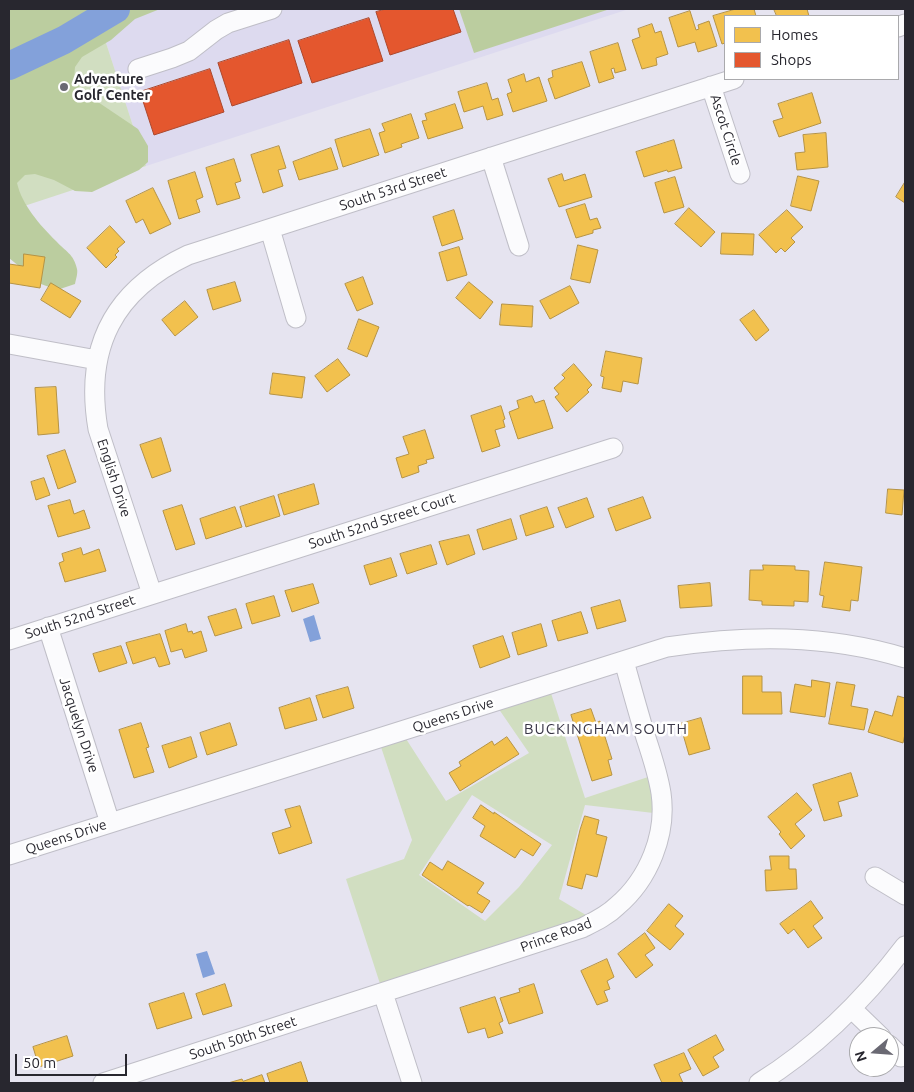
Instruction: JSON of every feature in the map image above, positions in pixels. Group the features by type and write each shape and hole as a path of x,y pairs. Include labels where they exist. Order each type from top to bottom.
{"street":[{"path":"138,69 189,51 228,23 272,9"},
{"name":"South 53rd Street","path":"98,360 105,336 116,315 130,296 146,280 166,266 188,255 731,80"},
{"name":"Ascot Circle","path":"711,86 740,174"},
{"path":"491,158 519,246"},
{"path":"270,229 296,318"},
{"path":"9,344 98,360"},
{"name":"English Drive","path":"98,360 94,382 94,398 98,428 152,594"},
{"name":"South 52nd Street Court","path":"152,594 613,448"},
{"name":"South 52nd Street","path":"9,640 152,594"},
{"name":"Jacquelyn Drive","path":"48,627 110,823"},
{"name":"Queens Drive","path":"9,855 667,647 711,640 756,638 802,639 842,643 905,658"},
{"name":"Prince Road","path":"383,993 582,928 603,917 632,892 645,873 659,837 662,814 657,774 624,660"},
{"path":"876,878 905,895"},
{"path":"759,1083 817,1041 852,1009 882,976 905,946"},
{"path":"383,993 412,1083"},
{"name":"South 50th Street","path":"103,1083 383,993"},
{"path":"852,1009 871,1027"}],"shaded area":[{"path":"95,9 629,9 146,166"}],"green space":[{"name":"Adventure Golf Center","path":"9,9 95,9 146,166 9,211"},
{"name":"Adventure Golf Center","path":"9,9 160,9 135,19 111,40 82,57 75,67 74,79 83,92 138,129 148,146 148,162 139,170 92,192 75,191 54,180 35,174 25,175 17,183 19,191 32,214 69,253 76,264 75,284 57,290 41,284 9,258"},
{"path":"459,9 610,9 474,53"},
{"path":"548,684 585,798 657,774 662,814 585,805 559,899 596,921 383,993 346,879 404,859 412,840 378,738 401,731 446,801 529,753 494,702","holes":["472,795 552,845 519,887 485,921 419,875"]}],"water":[{"path":"314,615 321,639 310,642 303,619"},
{"path":"207,951 215,974 203,978 196,954"}],"building: Homes":[{"path":"736,9 754,9 756,15 724,15 724,43 722,44 713,16"},
{"path":"774,9 807,9 809,15 777,15"},
{"path":"690,11 696,30 699,29 698,25 709,21 717,46 698,52 695,42 678,47 669,18"},
{"path":"652,24 655,33 661,31 668,54 656,58 657,65 642,69 632,40 640,37 638,29"},
{"path":"618,43 626,70 615,73 614,68 611,69 614,78 599,83 590,52"},
{"path":"582,62 590,86 555,99 548,79 553,77 552,71"},
{"path":"524,74 526,82 539,77 547,101 513,112 507,94 512,92 508,80"},
{"path":"487,83 492,100 498,98 503,115 487,120 483,106 464,112 458,92"},
{"path":"812,93 821,123 779,137 773,121 783,118 778,104"},
{"path":"455,104 463,128 428,139 422,121 427,120 425,114"},
{"path":"411,114 419,138 401,144 402,147 385,153 379,133 385,131 382,124"},
{"path":"370,129 379,155 343,167 335,140"},
{"path":"826,133 828,167 797,170 795,153 805,152 803,135"},
{"path":"674,140 682,168 668,172 667,170 644,177 636,152"},
{"path":"279,146 286,168 278,170 283,186 263,193 251,155"},
{"path":"331,148 338,169 299,180 293,162"},
{"path":"234,159 241,181 235,183 240,198 217,205 206,168"},
{"path":"195,172 203,197 196,200 200,212 179,219 168,181"},
{"path":"562,174 564,181 585,174 592,197 559,207 548,179"},
{"path":"798,176 819,181 811,211 791,206"},
{"path":"675,177 684,207 664,213 655,183"},
{"path":"905,182 905,203 896,197"},
{"path":"153,188 171,224 150,234 143,219 136,223 126,201"},
{"path":"585,204 590,220 597,218 601,228 593,230 593,233 576,238 566,210"},
{"path":"689,208 715,232 701,247 675,224"},
{"path":"454,210 463,239 442,246 433,217"},
{"path":"787,210 803,227 791,238 795,242 785,252 781,248 776,253 759,235"},
{"path":"110,226 125,242 117,249 119,251 115,255 117,257 106,268 87,248"},
{"path":"722,233 754,234 753,255 721,254"},
{"path":"578,245 598,250 590,283 571,279"},
{"path":"459,247 467,275 447,281 439,253"},
{"path":"24,254 45,257 40,288 9,283 9,264 23,266"},
{"path":"363,277 373,304 357,311 345,284"},
{"path":"235,282 241,301 213,310 207,290"},
{"path":"469,282 493,302 480,319 456,298"},
{"path":"51,283 81,301 70,318 41,300"},
{"path":"570,286 579,303 550,319 540,301"},
{"path":"185,301 198,317 175,336 162,320"},
{"path":"502,304 533,306 532,327 500,325"},
{"path":"754,310 769,330 756,341 740,320"},
{"path":"359,319 379,327 367,357 348,349"},
{"path":"606,351 642,358 638,384 623,381 621,392 602,388 604,377 601,376"},
{"path":"338,359 350,375 327,392 315,376"},
{"path":"574,364 592,385 587,390 589,392 567,412 555,397 559,394 554,388 565,378 562,375"},
{"path":"273,373 305,377 302,398 270,394"},
{"path":"56,387 59,433 38,435 35,388"},
{"path":"532,396 535,403 544,400 553,428 518,439 509,412 519,408 517,401"},
{"path":"501,406 505,427 495,430 500,446 482,452 471,416"},
{"path":"425,430 434,458 426,460 427,463 418,466 419,472 402,478 396,458 409,454 403,437"},
{"path":"161,438 171,471 152,478 140,445"},
{"path":"65,450 76,482 58,489 47,456"},
{"path":"44,478 50,495 36,500 31,482"},
{"path":"314,484 319,504 284,515 278,495"},
{"path":"888,489 904,490 902,515 886,513"},
{"path":"274,496 280,516 246,527 240,507"},
{"path":"643,497 651,518 616,531 608,509"},
{"path":"587,498 594,517 566,528 558,508"},
{"path":"70,500 74,514 84,510 90,528 58,537 48,506"},
{"path":"182,505 195,544 176,550 163,511"},
{"path":"235,507 242,527 206,539 200,519"},
{"path":"547,507 554,527 526,536 520,516"},
{"path":"511,519 517,539 483,550 477,530"},
{"path":"469,535 475,554 447,565 439,542"},
{"path":"431,545 437,564 407,574 400,554"},
{"path":"81,548 83,555 99,549 106,571 65,582 59,563 64,561 62,554"},
{"path":"391,558 397,576 370,585 364,566"},
{"path":"825,562 862,567 858,601 851,600 850,611 822,607 824,596 820,595"},
{"path":"763,565 795,566 795,570 809,571 808,602 794,601 794,606 762,605 762,601 749,600 750,570 763,570"},
{"path":"710,583 712,606 680,608 678,586"},
{"path":"313,584 319,603 292,612 285,591"},
{"path":"274,596 280,616 252,624 246,604"},
{"path":"620,600 626,621 597,629 591,608"},
{"path":"236,609 242,628 215,636 208,617"},
{"path":"581,612 588,633 558,641 552,621"},
{"path":"186,624 188,632 192,631 193,634 201,631 207,651 185,658 182,649 171,652 165,631"},
{"path":"541,624 547,646 518,655 512,633"},
{"path":"160,634 170,664 159,667 155,657 133,664 126,643"},
{"path":"503,636 510,657 480,668 473,646"},
{"path":"121,646 127,663 99,672 93,654"},
{"path":"743,676 762,676 762,692 781,692 782,714 743,714"},
{"path":"812,680 830,683 825,717 790,712 795,684 811,687"},
{"path":"837,682 855,685 851,706 868,709 864,730 829,724"},
{"path":"348,687 354,708 323,718 316,696"},
{"path":"898,696 905,698 905,734 903,743 868,732 875,711 892,716"},
{"path":"310,698 317,720 285,729 279,708"},
{"path":"591,709 596,723 600,721 612,759 608,760 612,775 592,781 571,715"},
{"path":"701,718 710,749 689,755 680,724"},
{"path":"141,723 149,747 146,748 154,772 134,778 119,730"},
{"path":"230,723 237,745 207,755 200,733"},
{"path":"191,737 197,757 169,768 162,746"},
{"path":"507,737 519,754 460,791 449,773 461,766 459,762 492,741 494,745"},
{"path":"851,773 858,796 838,802 842,816 824,821 813,785"},
{"path":"797,793 812,810 795,824 805,836 791,849 779,834 781,832 768,817"},
{"path":"481,805 541,844 533,856 521,849 515,858 480,836 485,826 473,818"},
{"path":"300,806 312,843 279,854 272,833 291,827 285,810"},
{"path":"585,816 599,820 596,834 607,837 597,877 586,874 582,889 567,885"},
{"path":"770,856 789,856 789,869 796,869 797,889 766,891 765,870 771,870"},
{"path":"448,861 484,883 477,893 490,901 482,913 468,906 422,875 430,862 442,870"},
{"path":"811,901 823,918 813,926 822,938 808,948 794,929 788,934 780,924"},
{"path":"669,904 683,916 675,926 684,934 670,950 647,931"},
{"path":"645,933 655,948 645,955 653,965 636,978 618,954"},
{"path":"607,959 614,977 607,981 610,989 604,991 608,1001 597,1005 581,971"},
{"path":"225,984 232,1006 203,1015 196,994"},
{"path":"534,984 543,1013 509,1024 500,998 520,992 519,989"},
{"path":"184,993 192,1018 157,1029 149,1004"},
{"path":"495,997 503,1021 499,1023 503,1033 488,1038 485,1028 468,1033 460,1008"},
{"path":"716,1035 724,1050 713,1057 719,1067 703,1076 688,1050"},
{"path":"67,1036 73,1056 39,1067 33,1047"},
{"path":"684,1053 691,1069 679,1074 683,1083 662,1083 654,1065"},
{"path":"301,1062 308,1083 270,1083 267,1074"},
{"path":"262,1075 265,1083 228,1083 242,1079 243,1081"}],"building: Shops":[{"path":"386,9 453,9 461,32 390,55 376,12"},
{"path":"369,18 383,61 312,83 298,41"},
{"path":"289,40 302,83 232,106 218,63"},
{"path":"210,69 224,112 154,135 140,92"}],"waterway":[{"path":"9,66 64,40 116,9"}],"place":[{"name":"Adventure Golf Center","path":"64,87"}],"district":[{"name":"BUCKINGHAM SOUTH","path":"606,729"}]}
